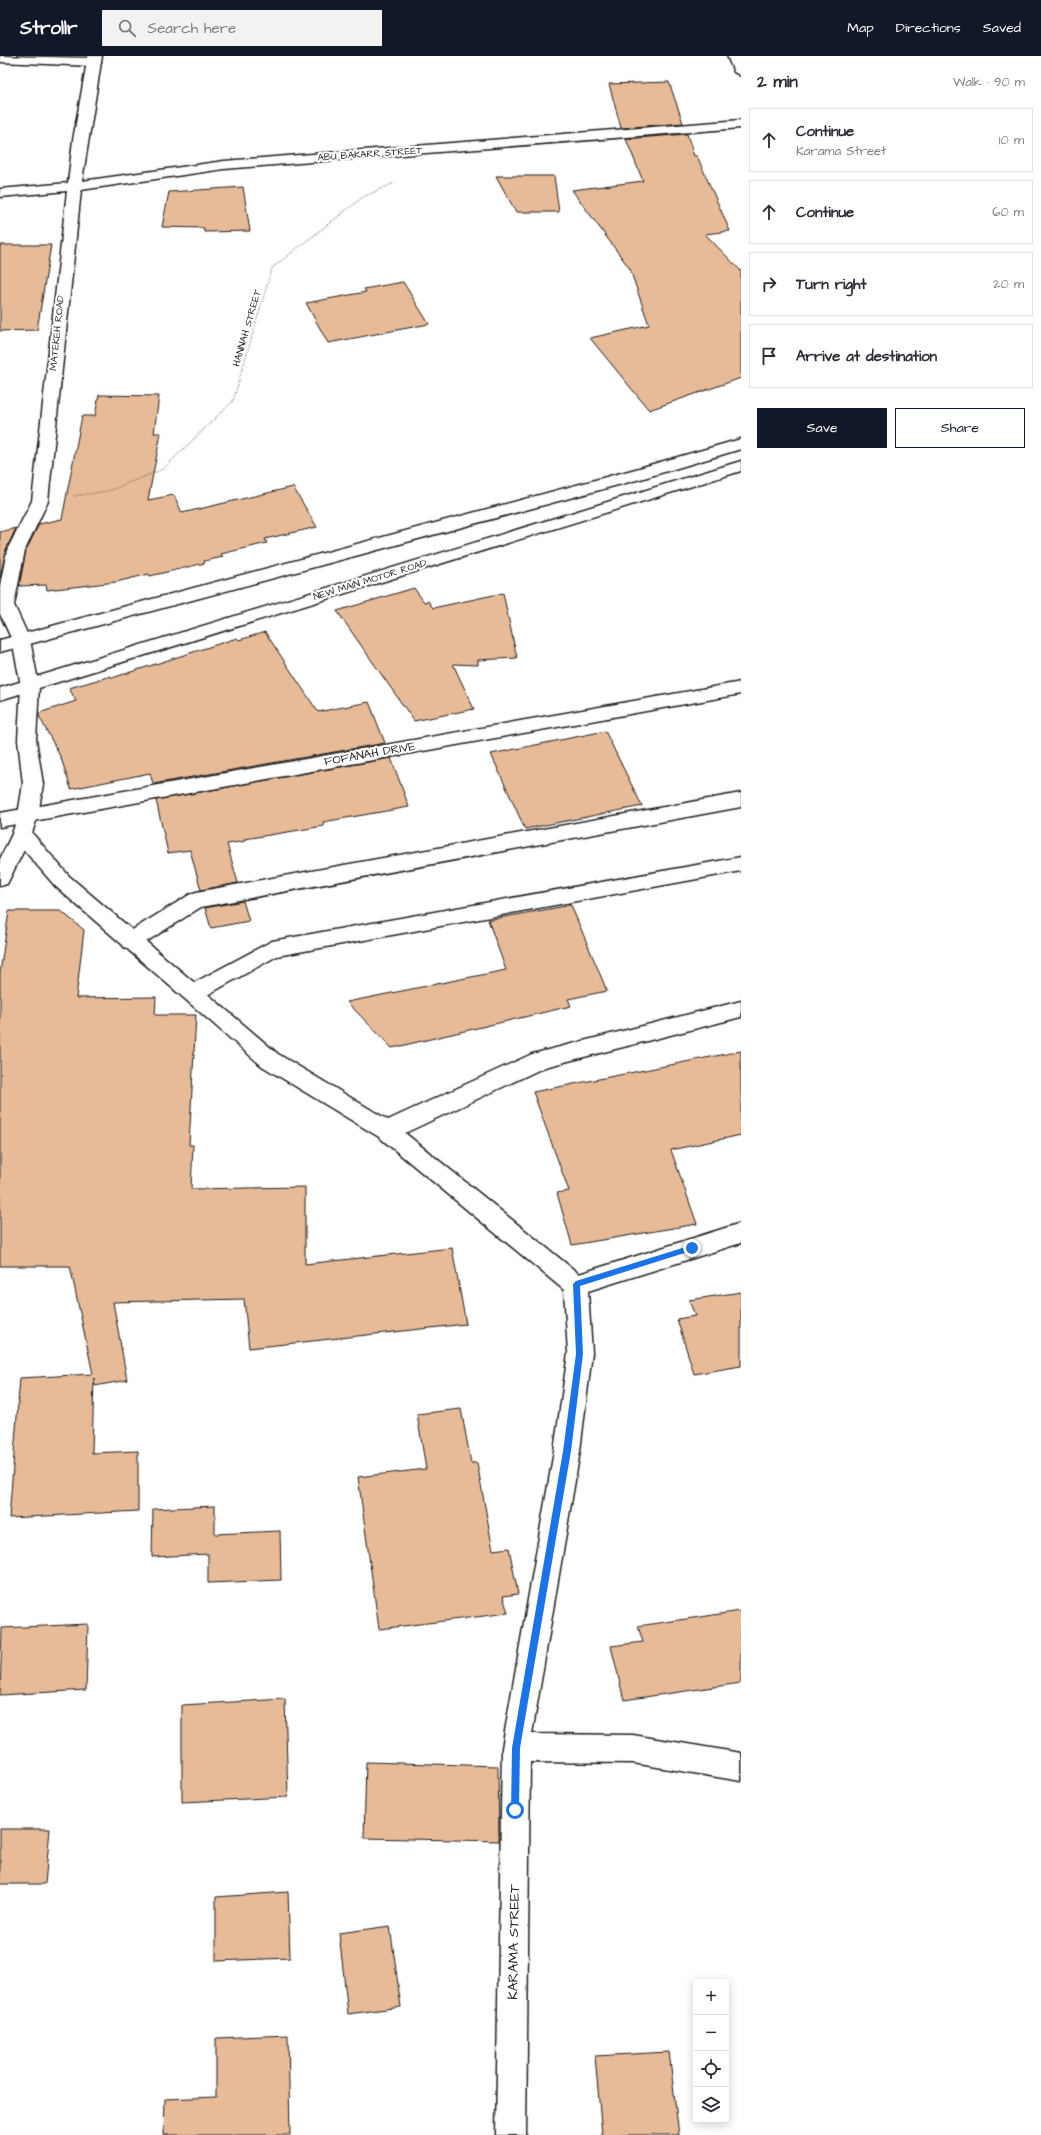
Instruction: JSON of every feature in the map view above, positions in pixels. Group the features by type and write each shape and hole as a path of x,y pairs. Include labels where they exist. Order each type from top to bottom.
{"main road":[{"path":"734,56 741,72"},
{"path":"0,58 94,59"},
{"name":"MATEKEH ROAD","path":"2,604 16,550 40,501 61,300 76,186 80,140 94,59"},
{"name":"ABU BAKARR STREET","path":"0,193 76,186 224,166 741,124"},
{"path":"0,646 638,474 741,444"},
{"name":"NEW MAIN MOTOR ROAD","path":"0,694 741,466"},
{"path":"0,879 25,824 33,784 27,740 30,686 21,640 2,604"},
{"name":"FOFANAH DRIVE","path":"0,820 25,824 741,688"},
{"path":"131,942 196,900 741,800"},
{"path":"25,824 62,881 131,942 193,993 270,1060 387,1131 576,1284 741,1233"},
{"path":"193,993 272,949 741,864"},
{"path":"387,1131 540,1060 741,1009"},
{"name":"KARAMA STREET","path":"512,2135 516,1748 567,1451 579,1361 576,1284"},
{"path":"516,1748 633,1749 741,1767"}],"path":[{"name":"HANNAH STREET","path":"40,501 108,491 163,469 233,401 272,268 363,197 399,180"}],"building":[{"path":"669,82 683,123 621,128 609,84"},
{"path":"687,134 694,156 697,156 730,231 705,234 741,271 741,378 649,410 590,338 649,325 630,269 572,190 643,181 626,139"},
{"path":"496,176 554,176 559,212 516,212"},
{"path":"243,187 250,231 204,232 204,228 162,227 169,192"},
{"path":"0,245 51,245 37,330 0,331"},
{"path":"403,282 429,324 328,343 306,303 366,292 364,289"},
{"path":"99,395 159,396 154,433 161,433 148,500 174,495 182,513 293,487 317,527 265,539 267,543 221,554 223,557 204,561 205,563 150,576 149,574 116,582 47,590 46,585 19,586 26,550 39,524 62,519 82,416 95,416"},
{"path":"16,528 6,550 0,578 0,532"},
{"path":"414,588 424,602 428,601 433,608 503,593 517,658 478,660 478,665 453,664 474,709 414,721 337,611"},
{"path":"265,632 318,712 369,702 385,743 153,784 150,773 71,789 61,758 39,716 39,713 76,701 69,688 111,676 112,678 237,638 239,640"},
{"path":"605,731 642,806 525,829 491,754"},
{"path":"391,758 409,807 323,822 324,826 245,839 245,841 227,844 238,883 201,890 190,850 168,853 156,800"},
{"path":"243,901 249,921 211,928 205,908"},
{"path":"571,905 607,991 568,999 571,1006 392,1048 347,1002 506,970 488,920"},
{"path":"9,911 61,911 84,930 76,998 156,997 155,1015 196,1015 189,1145 193,1145 191,1189 305,1187 305,1264 452,1248 466,1324 249,1348 244,1299 113,1302 127,1380 95,1386 94,1378 92,1453 138,1451 138,1511 9,1518 20,1378 93,1374 70,1266 0,1266 0,973"},
{"path":"741,1051 741,1135 671,1150 697,1224 572,1245 557,1193 569,1191 533,1092"},
{"path":"741,1292 741,1366 694,1374 677,1319 695,1316 689,1300"},
{"path":"461,1409 471,1463 477,1463 493,1550 509,1548 518,1594 503,1596 508,1613 379,1629 358,1477 426,1469 417,1414"},
{"path":"215,1506 215,1534 280,1531 281,1580 208,1583 208,1554 152,1557 153,1509"},
{"path":"741,1611 741,1683 624,1700 611,1646 643,1642 638,1626"},
{"path":"88,1624 86,1690 0,1695 2,1628"},
{"path":"285,1699 288,1797 182,1802 182,1705"},
{"path":"366,1762 498,1766 499,1841 364,1838"},
{"path":"0,1829 50,1829 45,1884 0,1884"},
{"path":"288,1892 290,1958 216,1961 216,1897"},
{"path":"390,1926 401,2007 348,2014 339,1933"},
{"path":"288,2035 290,2135 164,2135 165,2099 216,2097 216,2038"},
{"path":"669,2052 679,2135 602,2135 595,2056"}],"route":[{"path":"515,1810 516,1748 567,1451 580,1354 576,1284 692,1248"}]}
